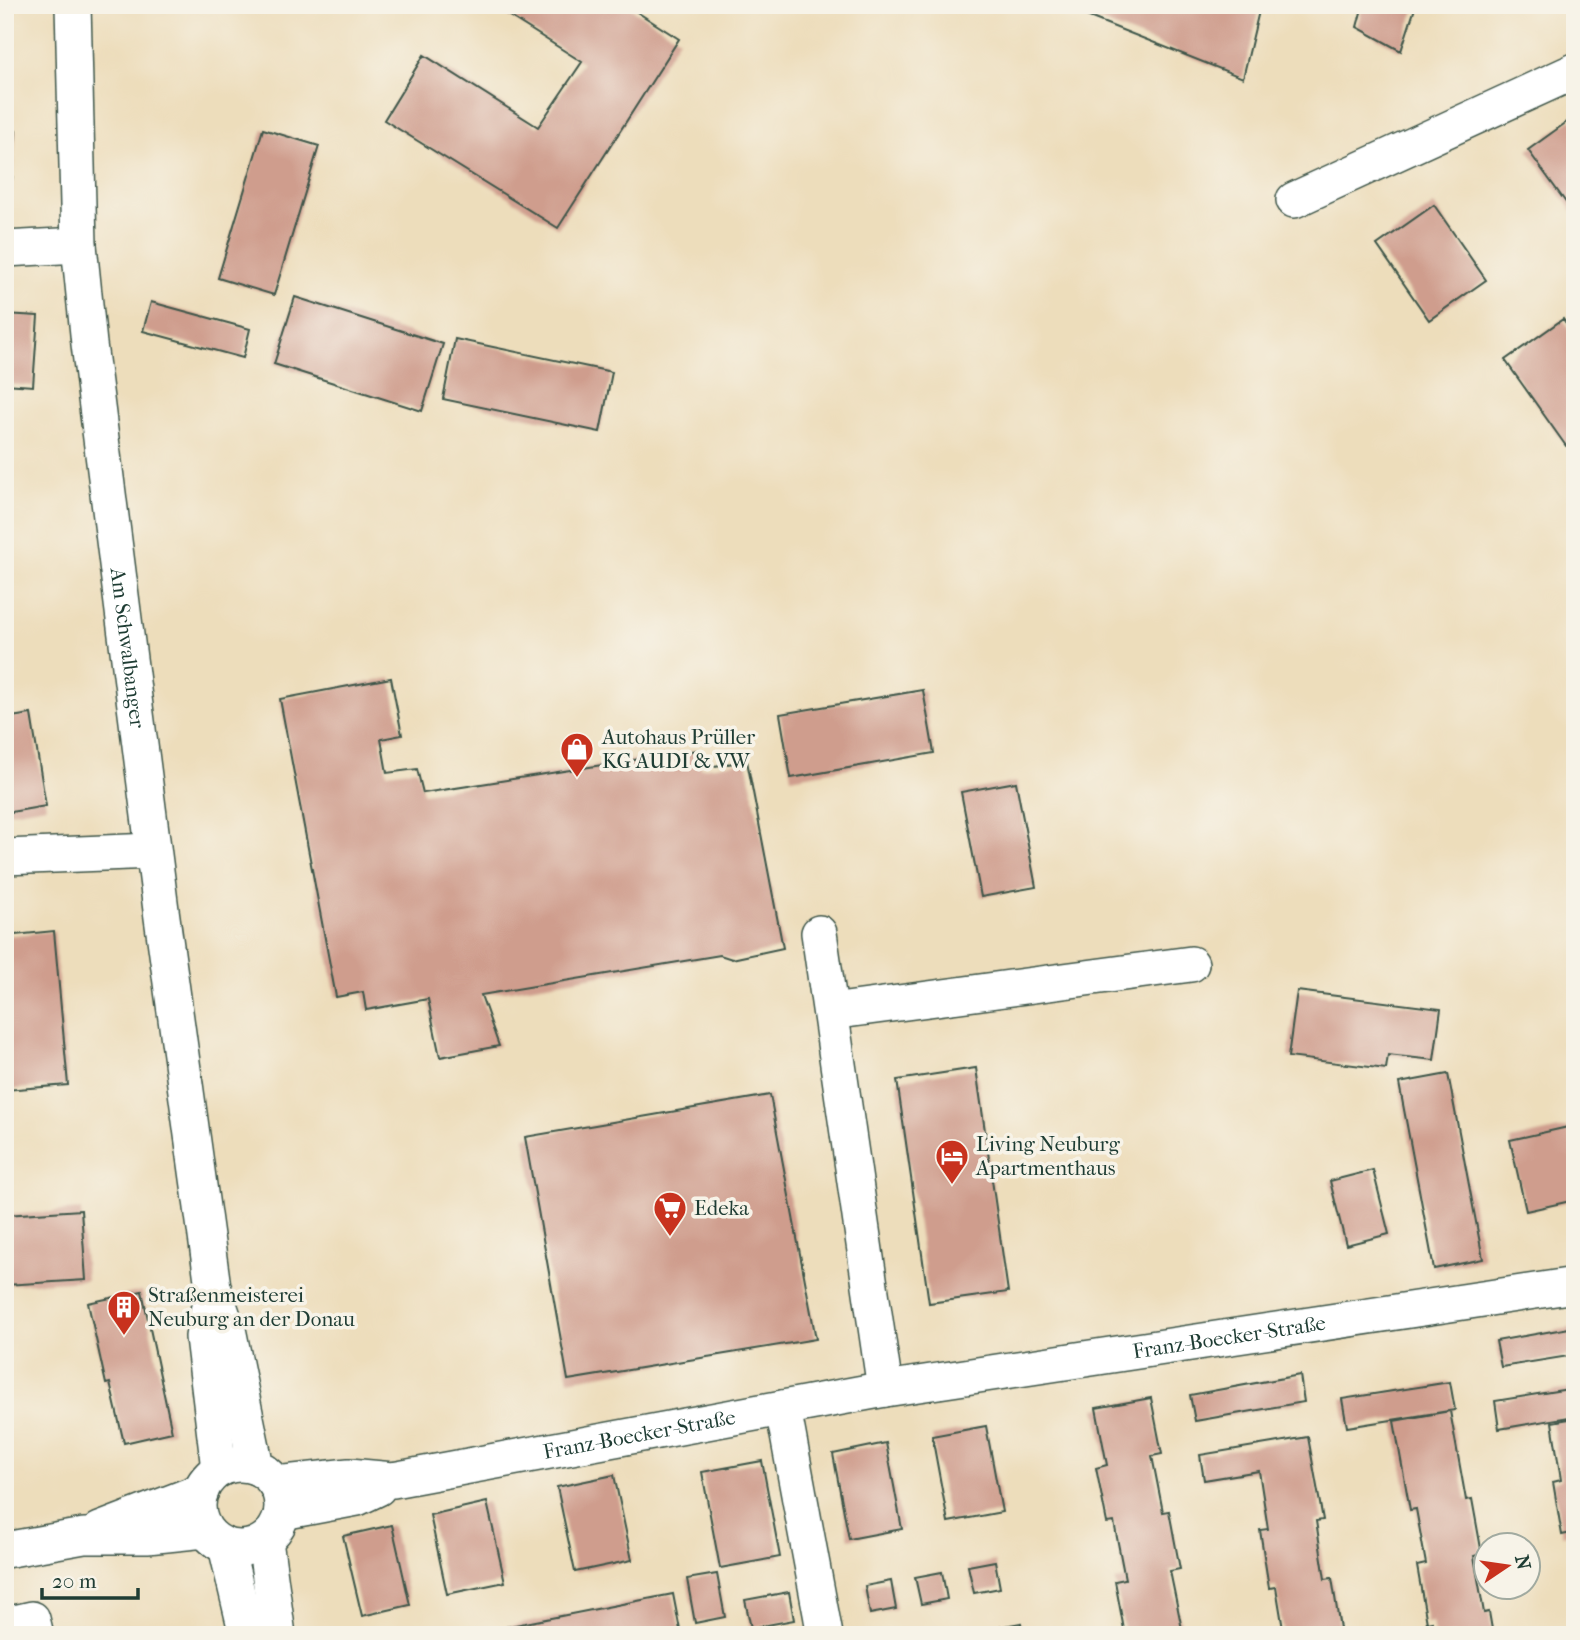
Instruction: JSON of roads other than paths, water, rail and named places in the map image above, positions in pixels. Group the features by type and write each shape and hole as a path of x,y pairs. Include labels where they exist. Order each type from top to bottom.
{"street":[{"name":"Am Schwalbanger","path":"72,5 79,245 153,851 213,1287 229,1334 270,1501 278,1635"},
{"path":"1294,200 1575,71"},
{"path":"5,249 79,245"},
{"path":"5,857 153,851"},
{"path":"819,933 885,1389"},
{"path":"831,1012 1191,964"},
{"name":"Franz-Boecker-Straße","path":"270,1501 349,1476 393,1480 885,1389 1575,1285"},
{"name":"Am Schwalbanger","path":"210,1480 203,1337 213,1287"},
{"path":"783,1408 825,1635"},
{"path":"5,1550 84,1536 216,1538 246,1548 270,1501 234,1464 210,1480 84,1536"},
{"path":"210,1480 198,1511 216,1538 247,1635"},
{"path":"5,1625 32,1619 36,1635"}],"place":[{"name":"Autohaus Prüller KG AUDI & VW","path":"577,779"},
{"name":"Living Neuburg Apartmenthaus","path":"952,1186"},
{"name":"Edeka","path":"670,1238"},
{"name":"Straßenmeisterei Neuburg an der Donau","path":"124,1337"}]}
